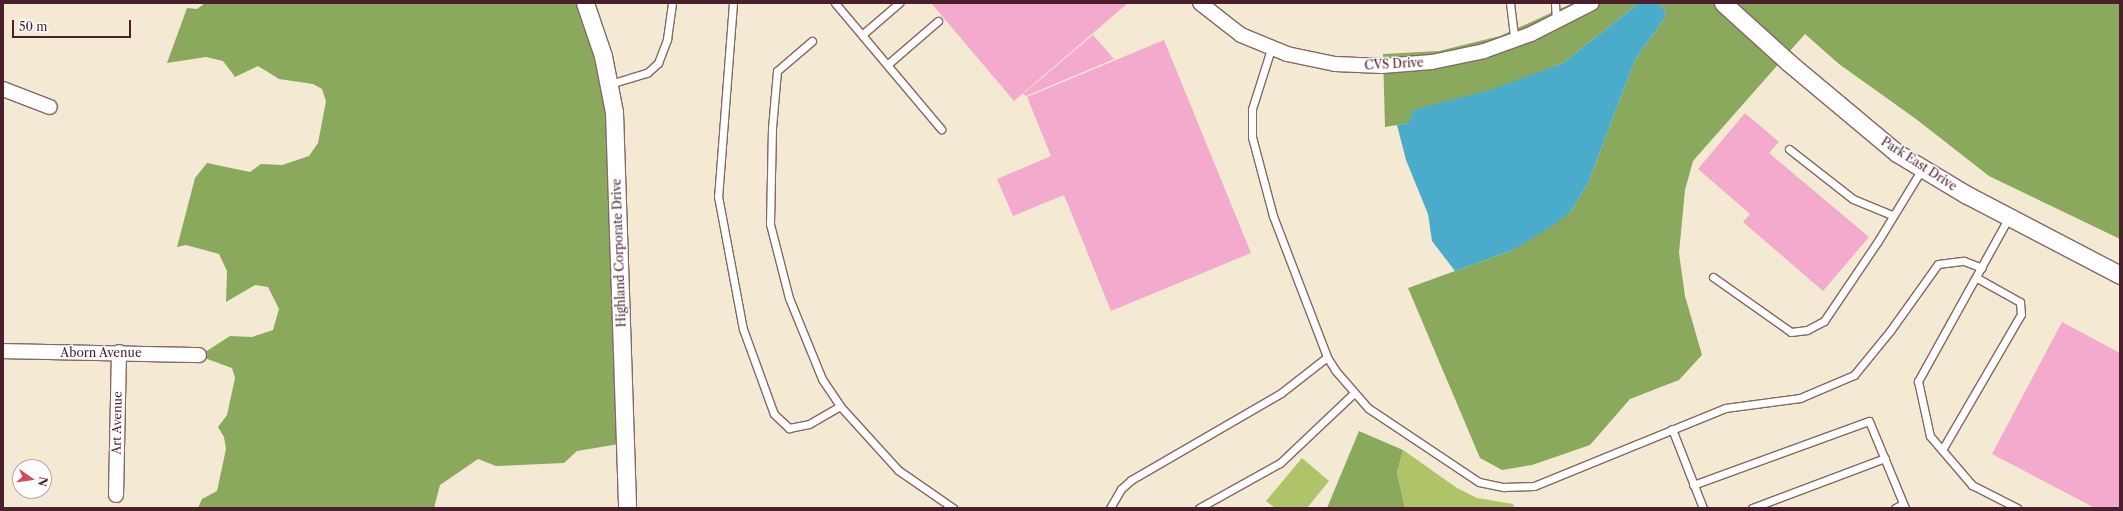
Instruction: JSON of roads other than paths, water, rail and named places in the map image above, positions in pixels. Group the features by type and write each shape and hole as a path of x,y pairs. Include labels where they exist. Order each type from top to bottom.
{"street":[{"name":"Highland Corporate Drive","path":"585,3 610,84 616,138 627,508"},
{"name":"CVS Drive","path":"1200,3 1241,35 1272,49 1318,62 1382,66 1449,59 1515,41 1556,23 1592,3"},
{"name":"Park East Drive","path":"1723,3 1828,96 1897,153 1922,169 2009,217 2120,275"},
{"path":"3,89 50,107"},
{"name":"Aborn Avenue","path":"3,351 119,352 199,355"},
{"name":"Art Avenue","path":"116,495 119,352"}],"lane":[{"path":"610,84 646,74 658,63 667,39 672,3"},
{"path":"733,3 718,196 743,329 774,414 789,428 809,424 840,406"},
{"path":"835,3 863,34 888,64 903,86 941,129"},
{"path":"863,34 899,3"},
{"path":"1510,3 1515,41"},
{"path":"1555,3 1556,23"},
{"path":"888,64 938,21"},
{"path":"812,41 777,71 772,128 770,224 789,298 822,379 840,406 898,470 953,508"},
{"path":"1272,49 1252,109 1251,122 1255,151 1284,249 1327,357 1354,393 1368,408 1479,482 1503,487 1534,486 1725,408 1800,398 1854,375 1890,331 1938,264 1964,261 1982,268"},
{"path":"1789,149 1853,199 1892,215"},
{"path":"1713,277 1791,332 1806,330 1824,321 1878,241 1892,215 1922,169"},
{"path":"2009,217 1977,278 1918,381 1930,436 1972,485 2017,508"},
{"path":"1942,450 2021,314 2020,302 1977,278"},
{"path":"1110,508 1121,488 1131,480 1281,393 1327,357"},
{"path":"1199,508 1280,463 1354,393"},
{"path":"1694,485 1869,421 1904,506 1894,508"},
{"path":"1672,429 1703,508"},
{"path":"1752,508 1885,458"}],"water":[{"path":"1639,3 1658,3 1664,9 1666,16 1635,60 1588,183 1571,211 1554,225 1513,250 1455,271 1432,241 1428,214 1406,160 1397,125 1409,123 1413,110 1493,89 1563,63"}]}
